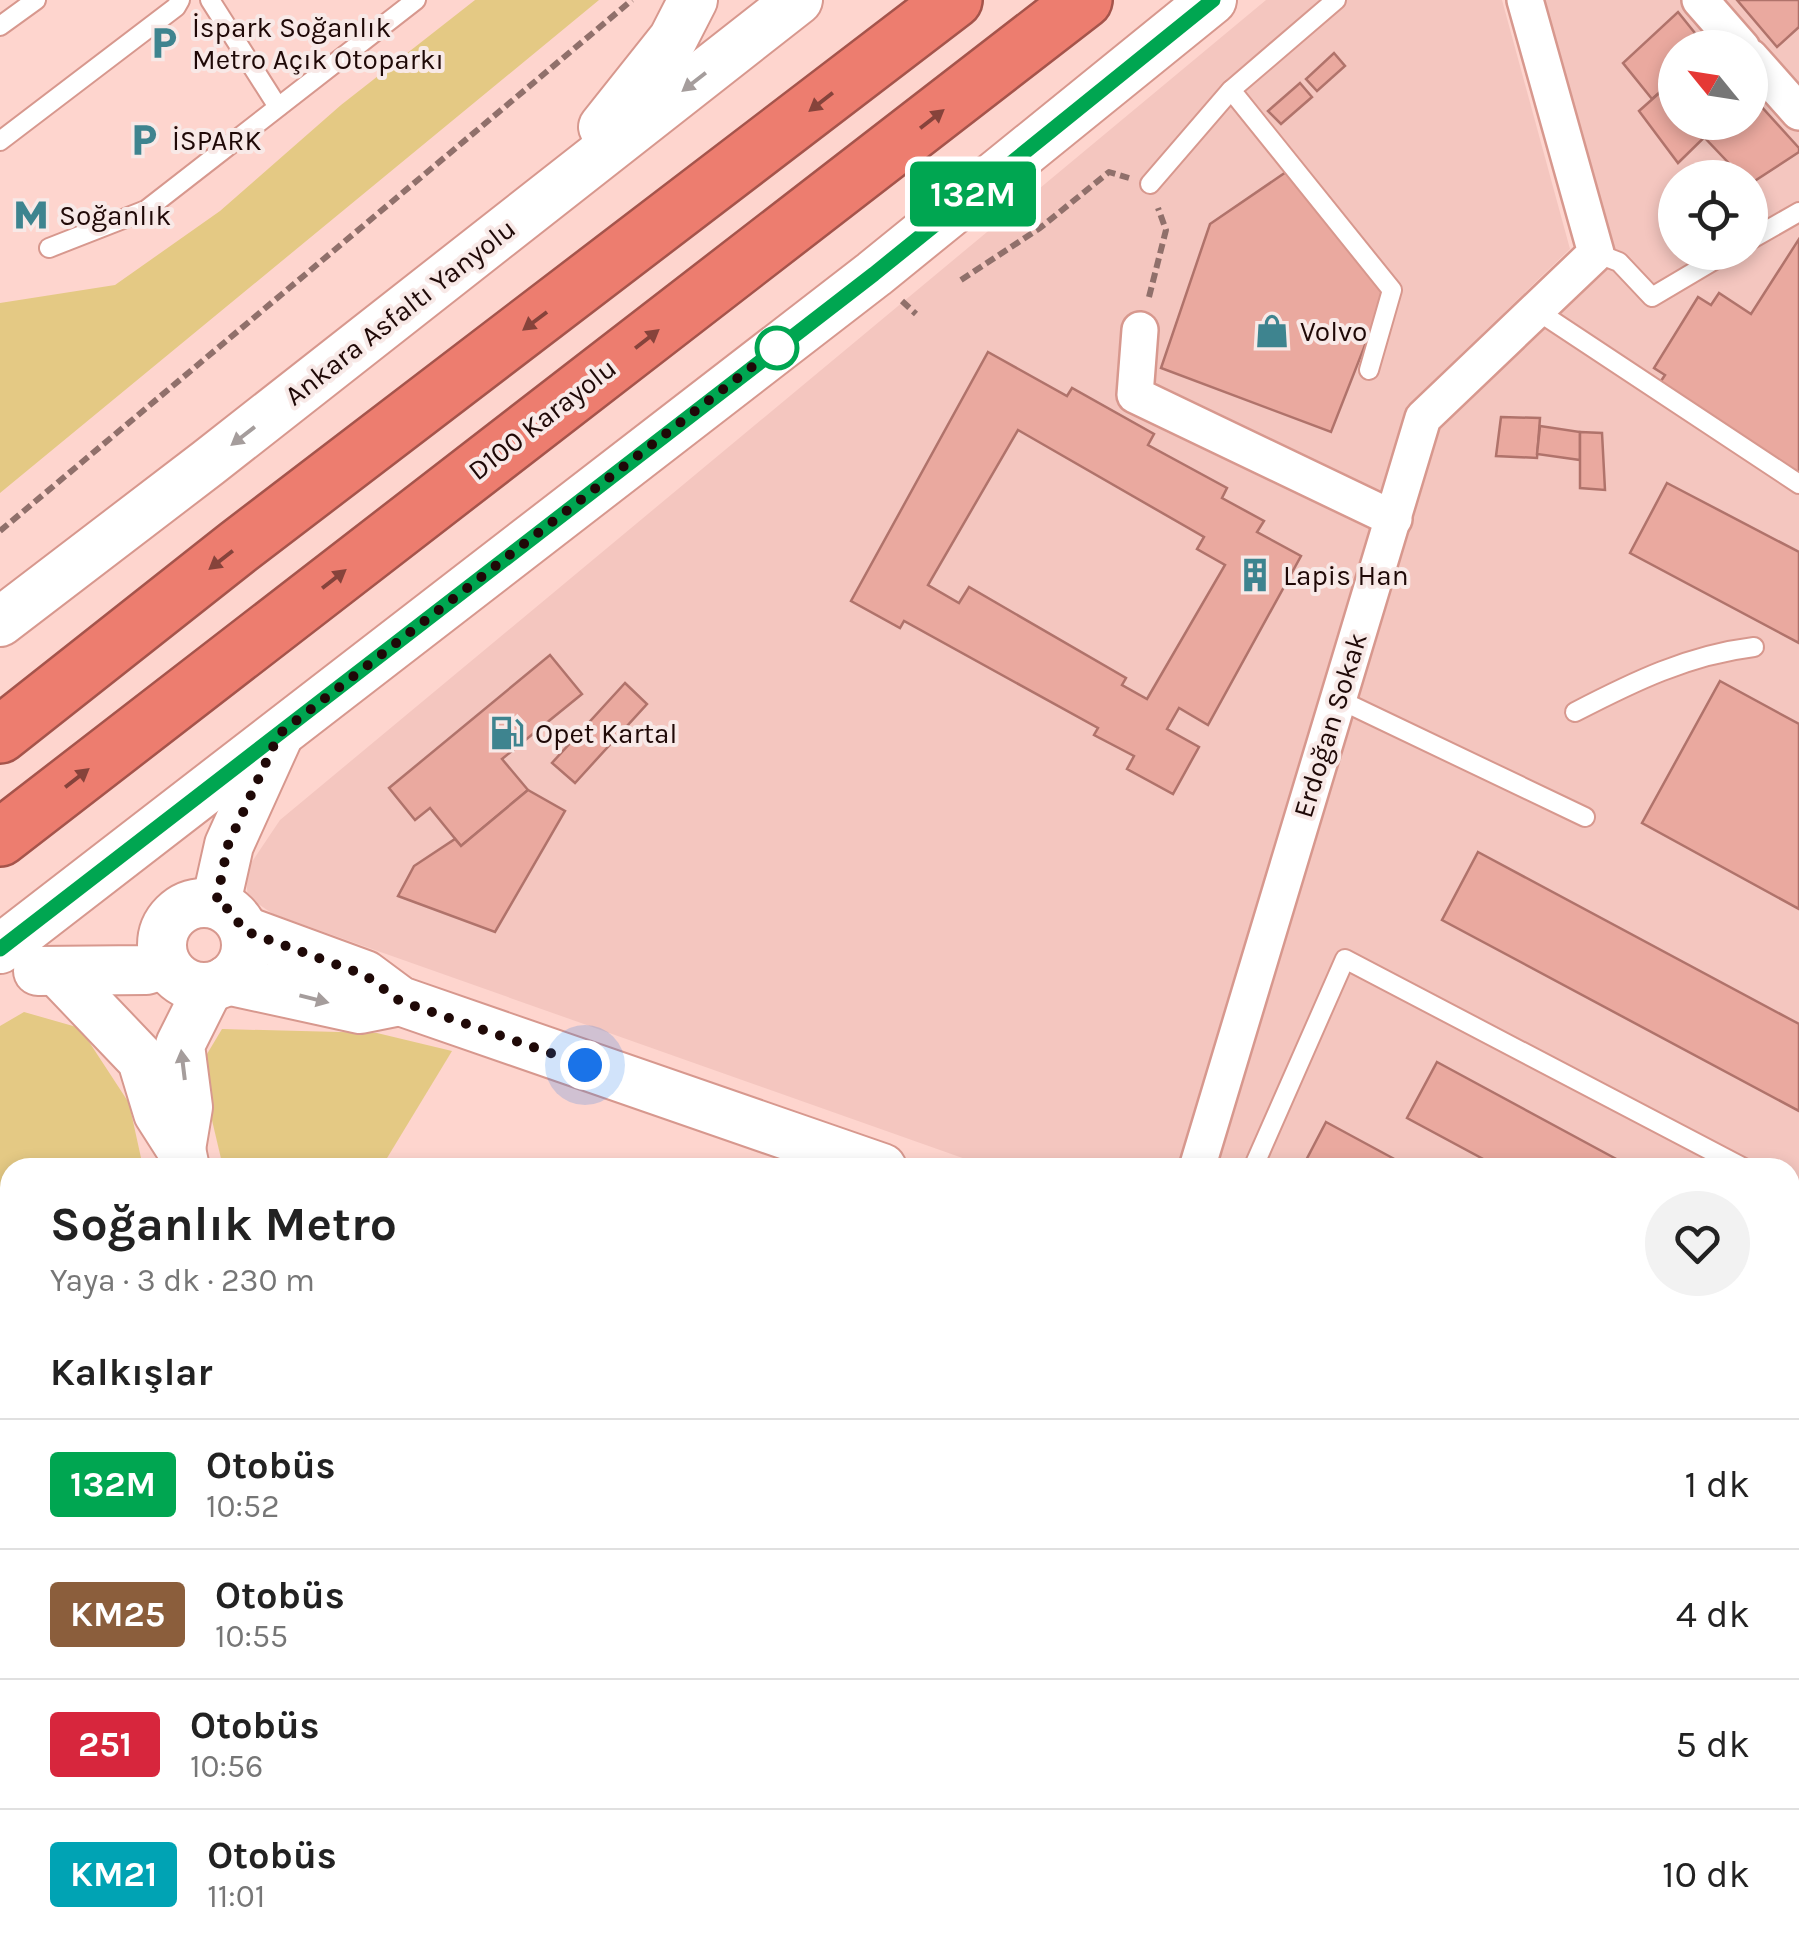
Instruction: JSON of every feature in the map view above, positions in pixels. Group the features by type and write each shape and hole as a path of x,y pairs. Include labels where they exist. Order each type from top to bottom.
{"highway":[{"path":"0,736 238,547 954,0"},
{"name":"D100 Karayolu","path":"0,838 1084,0"}],"main road":[{"path":"540,202 651,70 673,39 692,0"},
{"name":"Ankara Asfaltı Yanyolu","path":"0,622 208,464 798,0"},
{"path":"0,949 874,274 1212,0"},
{"path":"183,1158 188,1107 180,1045 218,984 245,959 230,917 228,845 279,734"},
{"path":"183,1158 158,1113 142,1060 167,923 188,905 230,917 365,975 400,1001 853,1158"},
{"path":"0,974 156,967 186,984 218,984 360,1010 400,1001"},
{"path":"58,972 142,1060"}],"street":[{"path":"1524,0 1596,254"},
{"path":"1700,0 1726,30"},
{"path":"1768,77 1799,112"},
{"name":"Erdoğan Sokak","path":"1200,1158 1423,418 1596,254"},
{"path":"1140,330 1135,395 1394,519"}],"lane":[{"path":"0,26 36,0"},
{"path":"0,140 176,7 180,0"},
{"path":"210,0 278,107"},
{"path":"49,248 146,210 416,0"},
{"path":"1150,184 1231,90 1336,0"},
{"path":"1231,90 1392,290 1368,370"},
{"path":"1768,230 1799,212"},
{"path":"1596,254 1619,262 1652,296 1697,270"},
{"path":"1536,310 1799,484"},
{"path":"1575,712 1656,671 1717,651 1754,646"},
{"path":"1338,699 1585,817"},
{"path":"1257,1158 1344,959 1725,1158"}],"path":[{"path":"0,532 632,0"},
{"path":"961,280 1040,228 1109,172 1150,184 1166,230 1140,330"}],"shaded area":[{"path":"475,0 599,0 0,493 0,303 115,285 220,211 341,105"},
{"path":"1266,0 1502,0 1570,249 1407,406 1182,1158 963,1158 273,914 248,897 245,872 280,820"},
{"path":"1541,0 1799,0 1799,1158 1206,1158 1433,423 1606,258"},
{"path":"24,1012 80,1028 129,1103 141,1158 0,1158 0,1026"},
{"path":"222,1029 377,1033 452,1051 387,1158 221,1158 207,1099 207,1054"}],"building":[{"path":"1737,0 1799,0 1799,27 1777,47 1768,36 1768,30 1763,30"},
{"path":"1678,12 1692,30 1659,30"},
{"path":"1658,31 1658,94 1652,99 1623,63"},
{"path":"1334,53 1345,66 1317,91 1306,79"},
{"path":"1300,83 1312,97 1281,124 1268,111"},
{"path":"1658,94 1658,136 1639,111"},
{"path":"1768,114 1799,148 1799,152 1768,172 1768,160 1726,160 1707,140 1768,140"},
{"path":"1661,140 1702,140 1681,160 1676,160"},
{"name":"Volvo","path":"1289,170 1385,294 1331,432 1161,368 1210,224"},
{"path":"1799,239 1799,477 1657,387 1665,375 1654,368 1698,297 1711,305 1719,293 1751,314"},
{"name":"Lapis Han","path":"988,352 1067,396 1072,388 1154,434 1148,445 1227,488 1222,498 1264,521 1257,532 1301,556 1208,725 1179,708 1167,729 1199,747 1173,794 1127,769 1134,756 1094,735 1098,728 904,621 900,628 851,601","holes":["1018,430 1204,537 1197,549 1225,565 1147,699 1122,685 1126,678 969,587 959,603 928,585"]},
{"path":"1501,417 1540,418 1537,458 1496,456"},
{"path":"1540,426 1580,432 1580,460 1537,454"},
{"path":"1580,432 1602,433 1605,490 1580,488"},
{"path":"1667,483 1799,552 1799,643 1630,553"},
{"path":"550,655 582,694 502,759 528,790 461,846 430,808 415,820 389,788"},
{"path":"1720,681 1799,724 1799,909 1642,823"},
{"path":"625,683 647,704 575,783 552,763"},
{"path":"528,790 565,811 495,932 398,896 414,866 455,839 461,846"},
{"path":"1478,852 1799,1024 1799,1111 1442,920"},
{"path":"1437,1062 1615,1158 1481,1158 1407,1118"},
{"path":"1326,1122 1393,1158 1307,1158"}],"bus line":[{"name":"132M","path":"0,949 874,274 1213,0"}],"place":[{"name":"İspark Soğanlık Metro Açık Otoparkı","path":"164,43"},
{"name":"İSPARK","path":"144,140"},
{"name":"Soğanlık","path":"31,215"},
{"name":"Volvo","path":"1272,331"},
{"name":"Lapis Han","path":"1255,575"},
{"name":"Opet Kartal","path":"507,733"}],"route":[{"path":"585,1065 400,1001 365,975 245,931 228,909 216,903 220,874 228,845 279,734 784,342 777,348"}]}
